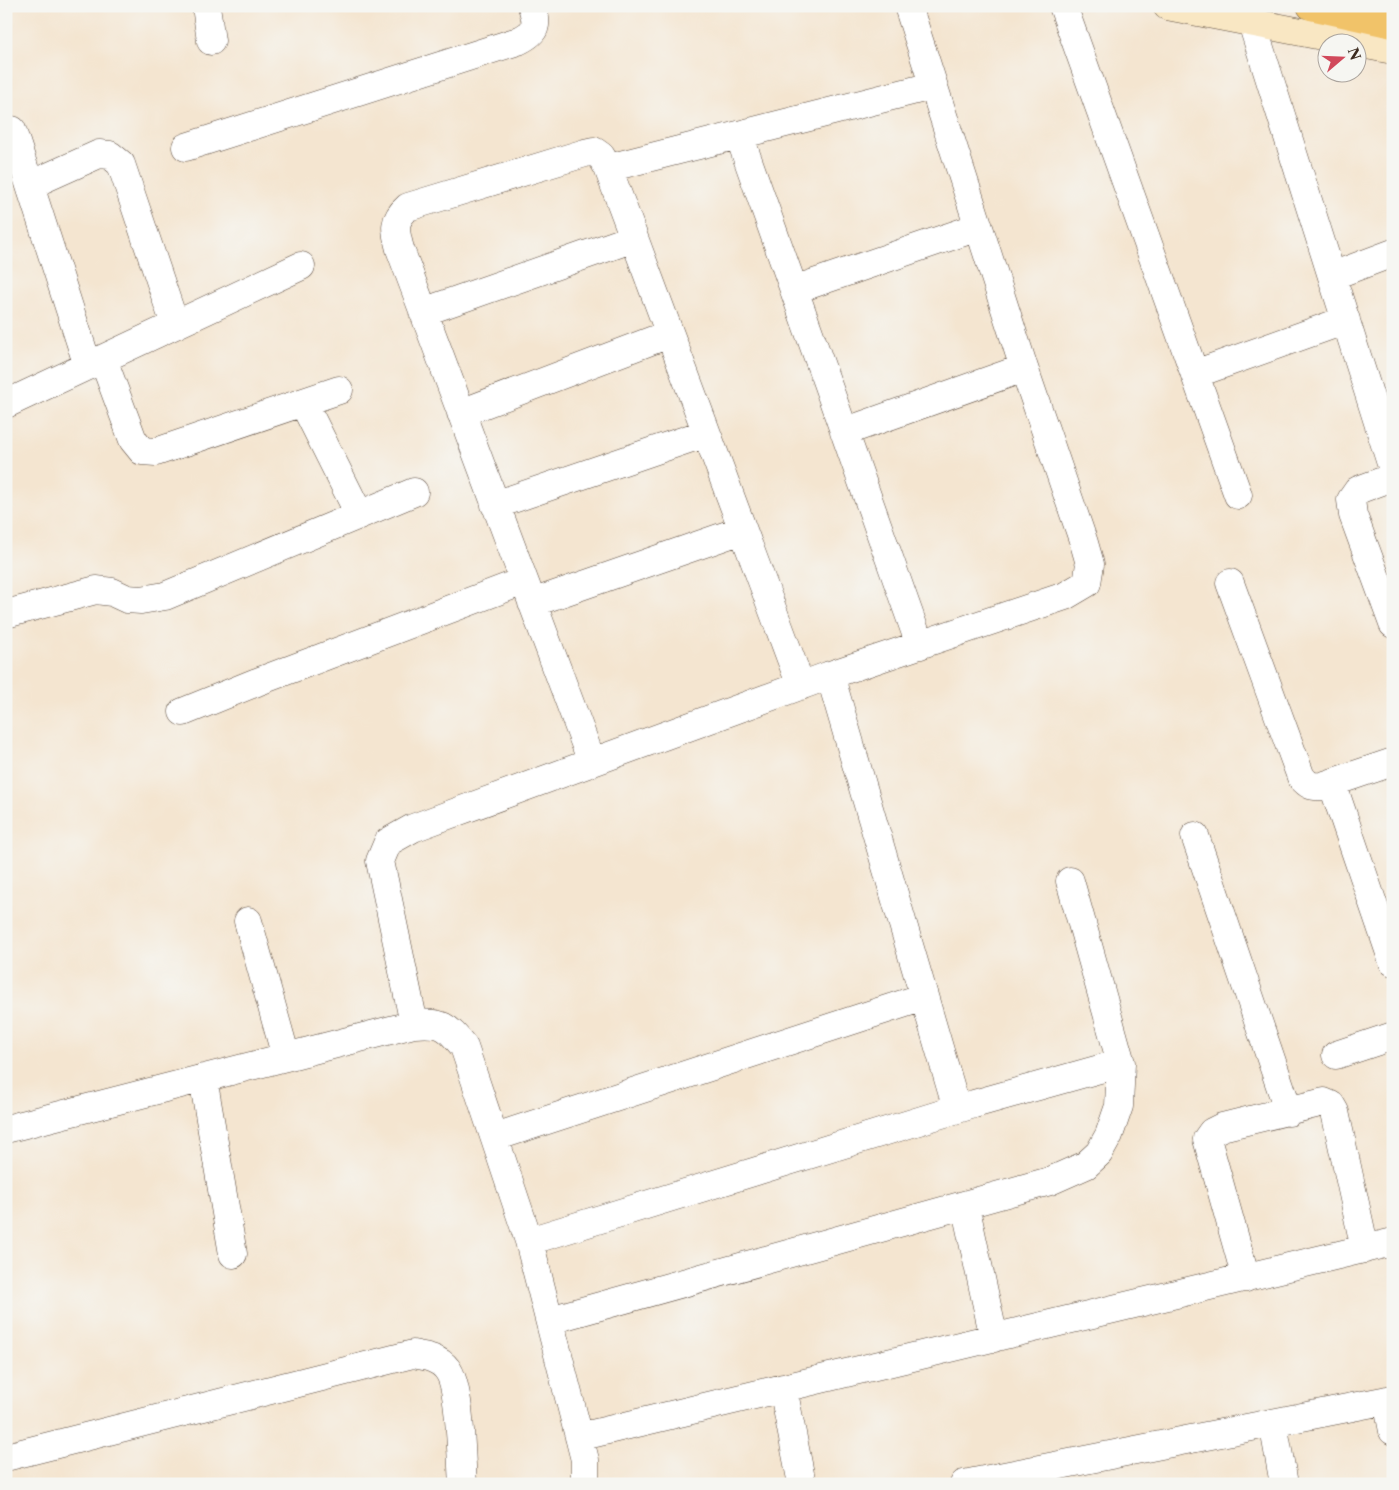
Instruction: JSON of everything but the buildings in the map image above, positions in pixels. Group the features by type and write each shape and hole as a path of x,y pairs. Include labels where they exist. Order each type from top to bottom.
{"main road":[{"path":"1311,6 1393,24"}],"street":[{"path":"206,6 211,41"},
{"path":"186,147 518,41 533,31 537,22 532,6"},
{"path":"414,1024 380,861 388,842 413,828 830,675 1065,596 1087,583 1090,564 932,86 908,6"},
{"path":"1063,6 1238,495"},
{"path":"1168,6 1316,35"},
{"path":"1252,23 1393,470"},
{"path":"1366,45 1393,50"},
{"path":"608,168 932,86"},
{"path":"12,130 30,185 96,362 133,440 142,451 156,452 339,390"},
{"path":"738,135 920,645"},
{"path":"592,762 400,249 395,230 398,216 408,208 585,153 594,152 601,156 608,168 801,686"},
{"path":"30,185 99,154 110,155 121,164 175,325"},
{"path":"794,290 978,227"},
{"path":"423,312 634,238"},
{"path":"1332,276 1393,253"},
{"path":"6,404 301,266"},
{"path":"1195,374 1346,320"},
{"path":"461,414 669,334"},
{"path":"844,432 1024,368"},
{"path":"304,402 360,514"},
{"path":"495,505 706,432"},
{"path":"1393,477 1358,490 1350,500 1353,515 1393,624"},
{"path":"6,614 96,590 112,592 127,599 142,600 165,596 414,492"},
{"path":"183,712 528,592 742,530"},
{"path":"1230,583 1301,777 1313,787 1332,783 1393,762"},
{"path":"830,675 957,1109"},
{"path":"1332,783 1393,962"},
{"path":"1195,836 1289,1112"},
{"path":"550,1320 1050,1182 1086,1165 1099,1153 1119,1106 1121,1062 1070,881"},
{"path":"248,920 286,1057"},
{"path":"495,1137 924,997"},
{"path":"6,1129 414,1024 435,1023 450,1030 464,1046 529,1240 585,1460 585,1484"},
{"path":"1336,1055 1393,1036"},
{"path":"529,1240 957,1109 1121,1062"},
{"path":"203,1078 233,1254"},
{"path":"1246,1278 1207,1140 1212,1132 1222,1127 1324,1102 1331,1105 1335,1112 1364,1249"},
{"path":"965,1205 994,1338"},
{"path":"579,1437 1393,1242"},
{"path":"6,1457 413,1354 433,1358 448,1369 456,1394 463,1484"},
{"path":"783,1388 802,1484"},
{"path":"964,1484 1045,1476 1273,1423 1390,1400 1393,1431"},
{"path":"1273,1423 1284,1484"}]}
